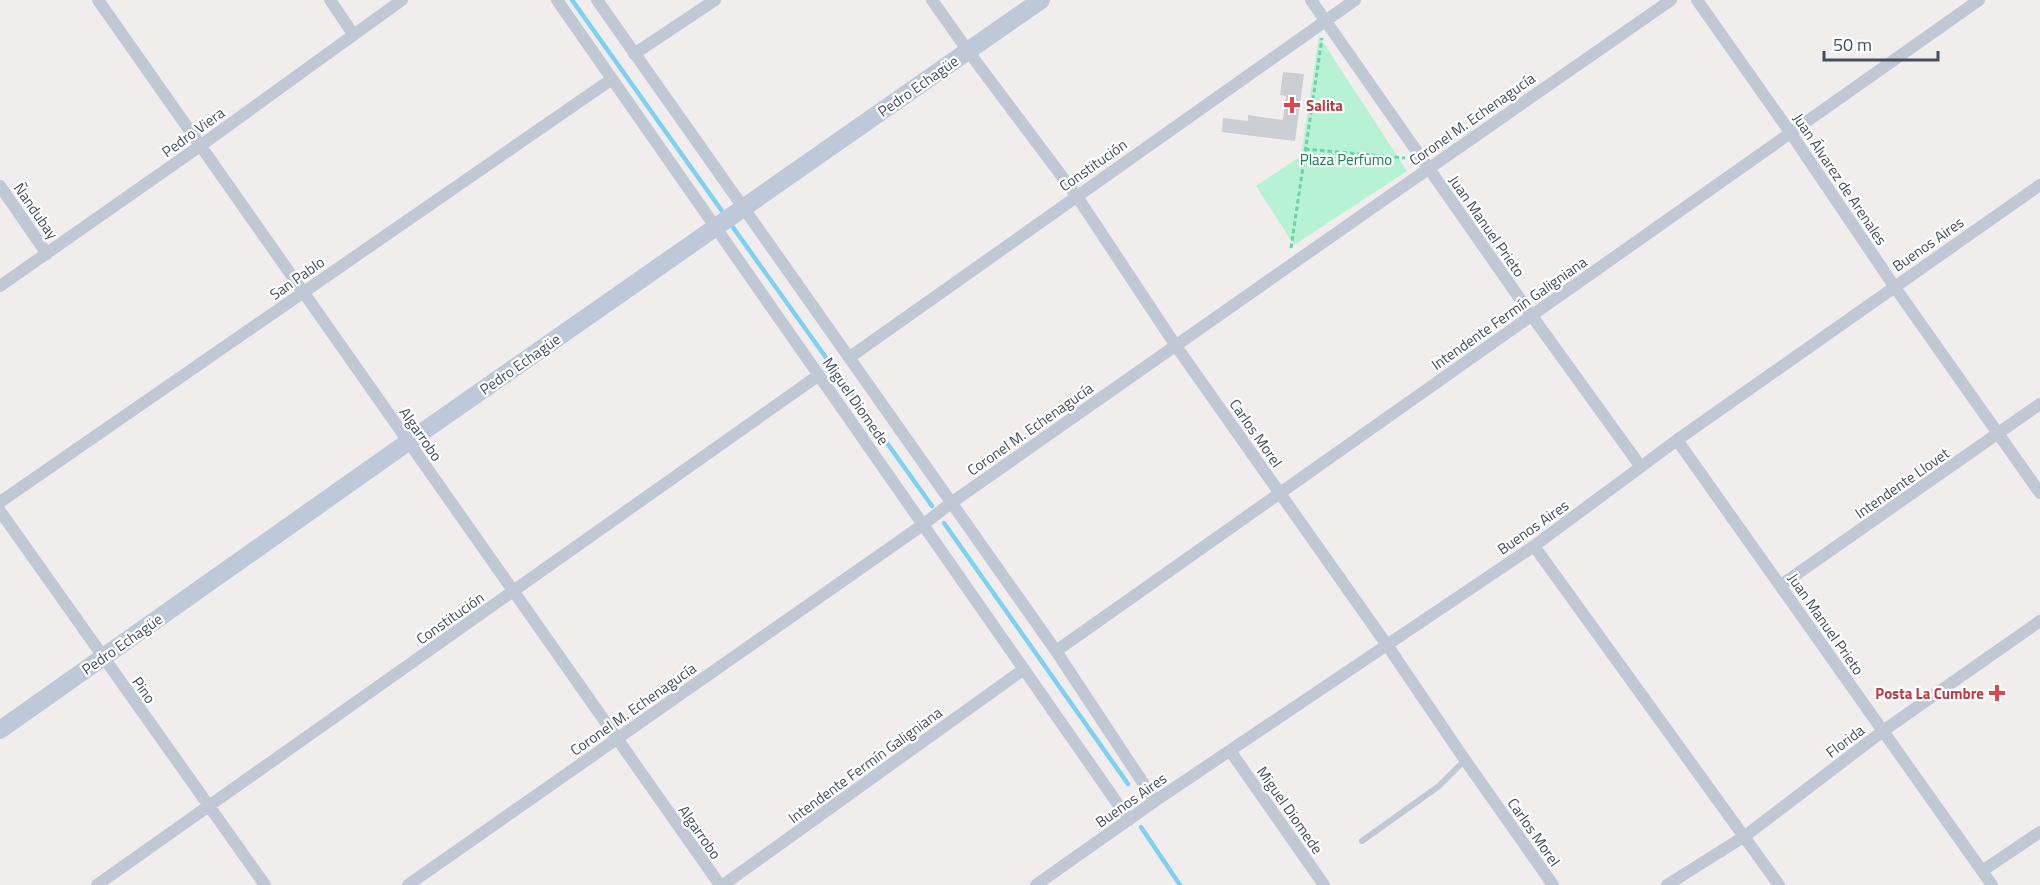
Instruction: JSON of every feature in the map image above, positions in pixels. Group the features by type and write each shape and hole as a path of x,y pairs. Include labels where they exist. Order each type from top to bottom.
{"street":[{"name":"Algarrobo","path":"98,0 515,591 616,739 721,885"},
{"path":"330,0 353,34"},
{"name":"Pedro Viera","path":"0,286 200,146 402,0"},
{"name":"Miguel Diomede","path":"557,0 717,226 1129,820"},
{"name":"Miguel Diomede","path":"597,0 1056,651 1155,801"},
{"path":"634,54 715,0"},
{"name":"Carlos Morel","path":"932,0 1076,195 1176,346 1553,885"},
{"name":"Pedro Echagüe","path":"0,730 1041,0"},
{"name":"Juan Manuel Prieto","path":"1311,0 1532,316 1641,467"},
{"name":"Constitución","path":"849,357 1355,0"},
{"name":"Coronel M. Echenagucía","path":"408,885 924,525 951,503 1176,346 1426,164 1671,0"},
{"name":"Juan Álvarez de Arenales","path":"1697,0 2040,493"},
{"name":"Intendente Fermín Galigniana","path":"1056,651 1979,0"},
{"name":"San Pablo","path":"0,502 612,79"},
{"name":"Buenos Aires","path":"1036,885 1155,801 1534,546 1677,440 2040,185"},
{"name":"Ñandubay","path":"0,186 47,254"},
{"name":"Constitución","path":"97,885 819,375"},
{"name":"Intendente Llovet","path":"1781,585 2040,404"},
{"name":"Juan Manuel Prieto","path":"1677,440 1992,885"},
{"name":"Pino","path":"0,511 265,885"},
{"path":"1534,546 1779,885"},
{"name":"Florida","path":"1667,885 1745,836 1883,731 2040,621"},
{"name":"Intendente Fermín Galigniana","path":"721,885 1024,669"},
{"name":"Miguel Diomede","path":"1231,752 1324,885"},
{"path":"1982,871 2040,832"}],"lane":[{"path":"1362,841 1439,786 1465,760"}],"path":[{"path":"1289,265 1325,21"},
{"path":"1305,149 1426,164"}],"green space":[{"name":"Plaza Perfumo","path":"1319,36 1407,171 1294,245 1256,186 1301,156"}],"building":[{"name":"Salita","path":"1283,72 1304,74 1295,141 1222,132 1223,118 1248,121 1248,115 1283,120 1286,96 1280,95"}],"waterway":[{"path":"572,0 722,211"},
{"path":"732,226 932,506"},
{"path":"944,523 1128,784"},
{"path":"1141,827 1180,885"}],"place":[{"name":"Salita","path":"1292,105"},
{"name":"Posta La Cumbre","path":"1997,693"}]}
